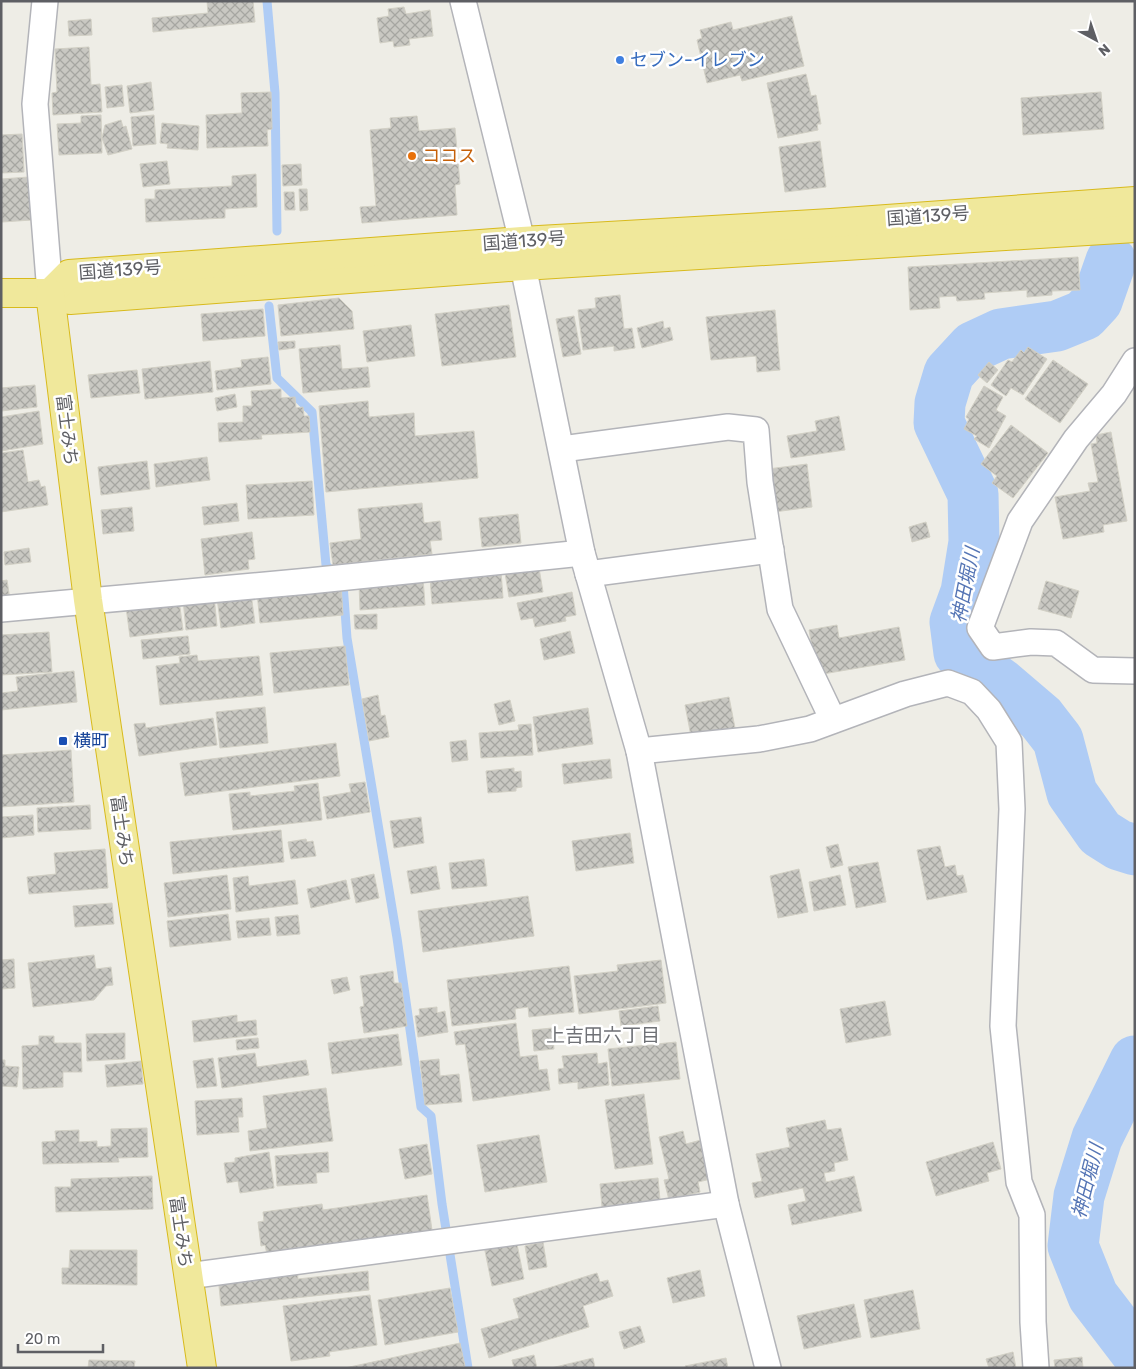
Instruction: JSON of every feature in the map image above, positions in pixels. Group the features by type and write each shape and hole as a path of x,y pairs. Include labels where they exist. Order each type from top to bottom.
{"highway":[{"name":"国道139号","path":"1,293 50,293 70,300 840,222 1135,201"},
{"name":"国道139号","path":"523,253 1135,228"},
{"name":"富士みち","path":"50,293 88,600 202,1368"}],"street":[{"path":"45,1 35,104 50,293"},
{"path":"464,1 523,253 585,564 639,751 726,1204 768,1368"},
{"path":"1135,361 1114,394 1076,439 1020,522 980,628 993,647 1031,642 1056,643 1093,670 1135,672"},
{"path":"562,448 728,427 756,430 760,482 780,609 833,720"},
{"path":"1,609 309,581 585,564 771,550"},
{"path":"639,751 759,739 810,729 905,694 948,684 972,692 989,710 1009,742 1012,809 1003,1026 1020,1182 1032,1215 1033,1322 1036,1368"},
{"path":"188,1276 726,1204"}],"building":[{"path":"207,1 253,1 255,22 153,32 152,18 208,13"},
{"path":"404,7 406,14 430,10 433,36 409,39 410,45 394,47 393,41 380,43 377,18 389,16 388,9"},
{"path":"792,16 804,66 742,81 740,75 707,83 697,40 702,38 700,30 731,22 733,30"},
{"path":"91,19 92,35 69,36 68,21"},
{"path":"89,47 91,85 100,84 102,112 53,115 52,93 57,92 55,49"},
{"path":"806,74 811,96 816,95 821,124 817,124 818,130 778,138 767,83"},
{"path":"151,82 154,110 130,113 127,86"},
{"path":"122,85 124,106 107,108 105,87"},
{"path":"271,92 272,129 267,130 268,146 207,148 206,115 242,113 241,93"},
{"path":"1101,92 1104,129 1023,135 1021,98"},
{"path":"101,115 102,153 59,155 57,124 81,123 81,116"},
{"path":"154,115 156,144 133,146 131,117"},
{"path":"417,116 419,131 455,128 460,184 455,185 457,215 362,223 360,207 376,206 370,130 391,128 390,118"},
{"path":"121,120 123,127 126,126 132,149 108,155 102,138 105,125"},
{"path":"162,123 199,126 198,150 167,148 168,144 160,143"},
{"path":"22,134 24,172 1,173 1,135"},
{"path":"820,141 826,187 785,192 779,147"},
{"path":"167,161 170,184 143,187 140,164"},
{"path":"301,164 302,185 283,186 282,165"},
{"path":"256,174 257,207 225,209 225,218 146,222 145,199 155,199 155,190 232,186 232,176"},
{"path":"29,177 32,220 2,222 1,179"},
{"path":"299,189 307,189 308,210 300,211"},
{"path":"284,192 294,192 295,210 285,210"},
{"path":"1078,257 1080,290 1052,291 1052,295 1027,297 1027,290 984,293 985,299 957,301 956,296 939,297 940,308 910,310 908,267"},
{"path":"620,295 624,329 632,328 635,348 614,351 614,346 583,350 578,310 596,308 595,298"},
{"path":"339,298 352,311 354,329 281,336 278,305"},
{"path":"509,305 516,357 442,366 435,314"},
{"path":"263,309 265,336 203,341 201,314"},
{"path":"775,310 780,370 757,372 756,356 711,360 706,317"},
{"path":"574,316 581,354 563,357 556,319"},
{"path":"663,321 664,329 670,327 673,340 642,348 637,328"},
{"path":"411,325 415,356 367,362 363,331"},
{"path":"295,341 295,348 279,350 278,342"},
{"path":"340,345 342,369 368,367 370,387 303,393 299,349"},
{"path":"1028,347 1047,359 1023,395 1011,388 1006,396 991,385 1008,360 1012,362 1021,350 1024,353"},
{"path":"268,357 271,384 217,390 215,371 242,367 241,360"},
{"path":"1053,360 1088,384 1060,423 1025,399"},
{"path":"210,361 213,392 145,399 142,369"},
{"path":"989,362 998,370 987,383 978,375"},
{"path":"137,370 140,393 91,398 88,375"},
{"path":"35,385 37,407 1,411 1,388"},
{"path":"984,386 1003,397 996,410 1006,416 989,448 974,439 977,436 964,429 969,419 966,417"},
{"path":"281,389 281,398 295,397 296,408 303,407 304,416 309,416 310,432 261,435 262,439 219,442 218,423 243,422 243,406 252,406 251,391"},
{"path":"235,394 237,407 217,411 215,398"},
{"path":"368,401 369,417 414,413 415,436 474,431 478,478 326,492 319,406"},
{"path":"39,411 43,444 1,451 1,417"},
{"path":"839,416 845,450 791,458 787,436 817,431 815,421"},
{"path":"1011,425 1048,453 1013,498 992,483 997,476 981,464"},
{"path":"1111,432 1127,521 1103,525 1104,532 1063,539 1055,497 1090,491 1088,483 1098,482 1091,444 1097,443 1096,435"},
{"path":"23,450 28,482 39,480 41,487 45,486 48,505 1,512 1,453"},
{"path":"207,457 210,480 156,487 154,464"},
{"path":"147,461 150,489 101,495 98,467"},
{"path":"807,464 812,507 774,512 768,469"},
{"path":"312,481 314,515 248,519 246,485"},
{"path":"237,503 239,521 204,525 202,507"},
{"path":"422,503 424,523 440,521 442,540 430,541 432,554 333,565 330,543 361,539 358,509"},
{"path":"132,507 134,531 103,534 101,510"},
{"path":"518,514 521,543 482,547 479,518"},
{"path":"926,522 930,537 912,542 909,527"},
{"path":"252,532 255,559 248,560 249,569 205,575 201,539"},
{"path":"29,548 31,562 5,565 4,552"},
{"path":"539,568 543,592 509,597 505,573"},
{"path":"501,571 503,598 432,604 430,577"},
{"path":"423,578 425,605 360,610 359,583"},
{"path":"7,580 10,600 1,602 1,581"},
{"path":"1046,581 1079,591 1071,618 1038,609"},
{"path":"341,584 343,615 260,623 257,592"},
{"path":"572,592 576,615 565,617 566,621 535,627 533,618 521,620 517,603"},
{"path":"251,594 255,623 221,628 217,598"},
{"path":"214,596 217,626 186,630 183,599"},
{"path":"179,600 183,630 130,637 126,607"},
{"path":"377,614 377,629 355,629 354,615"},
{"path":"837,625 839,638 899,627 905,660 817,675 809,630"},
{"path":"570,631 575,653 544,660 540,639"},
{"path":"49,632 52,672 1,675 1,635"},
{"path":"188,636 190,654 143,659 141,640"},
{"path":"345,646 349,685 274,693 270,653"},
{"path":"197,655 198,661 259,656 263,695 160,705 156,666 180,663 179,657"},
{"path":"74,671 77,702 1,710 1,693 18,691 16,677"},
{"path":"378,695 381,716 385,715 389,737 369,741 362,699"},
{"path":"729,697 735,728 691,736 685,705"},
{"path":"510,700 515,721 499,725 494,704"},
{"path":"265,707 268,743 220,748 216,712"},
{"path":"588,708 593,744 538,752 533,717"},
{"path":"213,718 217,745 139,756 134,724 145,723 146,728"},
{"path":"531,724 533,755 481,758 479,733 519,730 518,725"},
{"path":"466,740 468,760 452,762 450,742"},
{"path":"336,743 340,776 185,796 180,763"},
{"path":"71,750 74,802 1,807 1,755"},
{"path":"610,759 612,778 564,784 562,764"},
{"path":"514,768 514,772 521,771 522,787 516,788 516,791 488,793 486,771"},
{"path":"365,782 370,812 327,819 323,797 351,792 349,784"},
{"path":"318,783 322,820 233,830 229,794 250,792 250,796 295,791 294,786"},
{"path":"90,805 91,829 38,832 37,808"},
{"path":"33,815 34,835 1,838 1,817"},
{"path":"421,817 424,843 394,848 390,821"},
{"path":"281,830 284,862 173,874 170,842"},
{"path":"630,833 634,863 576,871 572,841"},
{"path":"306,839 307,842 313,841 316,856 291,859 288,842"},
{"path":"838,844 843,865 831,868 826,847"},
{"path":"940,846 945,867 955,865 957,876 963,875 967,892 927,900 917,850"},
{"path":"105,849 108,888 29,894 27,877 56,874 54,853"},
{"path":"484,859 487,886 452,889 449,863"},
{"path":"878,862 886,902 856,908 848,867"},
{"path":"436,866 440,889 411,894 407,871"},
{"path":"799,869 808,912 778,918 770,876"},
{"path":"374,874 379,898 356,903 351,879"},
{"path":"227,875 231,909 168,917 164,883"},
{"path":"840,875 846,905 814,911 809,882"},
{"path":"248,876 249,886 295,880 298,904 236,912 233,878"},
{"path":"346,880 350,899 311,908 307,889"},
{"path":"528,896 534,936 423,952 418,911"},
{"path":"112,903 114,924 75,927 73,906"},
{"path":"228,914 231,940 170,947 167,921"},
{"path":"298,915 300,934 277,936 275,917"},
{"path":"269,918 271,935 238,938 236,921"},
{"path":"94,955 96,969 111,967 113,985 106,986 94,1000 33,1007 28,963"},
{"path":"14,959 15,988 1,989 1,960"},
{"path":"661,960 666,1003 579,1014 574,976 618,971 617,965"},
{"path":"569,966 574,1012 529,1017 528,1007 515,1009 516,1019 452,1026 447,980"},
{"path":"393,971 394,983 401,983 407,1026 364,1033 360,1007 364,1006 360,976"},
{"path":"347,977 350,990 334,994 331,980"},
{"path":"885,1001 891,1035 846,1043 840,1009"},
{"path":"658,1006 660,1021 621,1026 619,1011"},
{"path":"437,1007 437,1013 445,1011 448,1032 418,1037 415,1016 420,1015 419,1009"},
{"path":"237,1015 237,1022 256,1020 257,1035 194,1042 192,1021"},
{"path":"516,1023 520,1057 537,1055 539,1070 547,1069 550,1090 473,1101 465,1044 456,1045 454,1032"},
{"path":"552,1028 554,1049 534,1051 532,1030"},
{"path":"125,1033 125,1059 87,1061 86,1034"},
{"path":"398,1034 402,1065 332,1074 328,1043"},
{"path":"39,1036 54,1036 54,1043 81,1043 82,1072 63,1072 63,1087 23,1089 22,1046 39,1045"},
{"path":"258,1038 259,1048 237,1050 236,1040"},
{"path":"676,1042 680,1079 612,1086 608,1049"},
{"path":"255,1053 257,1067 306,1060 309,1075 222,1088 218,1058"},
{"path":"597,1053 598,1064 607,1062 609,1085 578,1089 578,1082 559,1084 558,1069 564,1068 562,1056"},
{"path":"213,1058 217,1086 197,1088 193,1061"},
{"path":"439,1059 440,1076 459,1074 462,1102 425,1105 420,1061"},
{"path":"1,1060 5,1060 5,1066 19,1067 17,1087 1,1086"},
{"path":"141,1061 143,1084 107,1087 105,1065"},
{"path":"326,1088 333,1141 250,1151 248,1131 267,1128 263,1096"},
{"path":"644,1094 653,1164 615,1169 605,1100"},
{"path":"242,1098 243,1117 238,1117 239,1132 197,1135 195,1101"},
{"path":"825,1120 827,1130 841,1128 848,1160 834,1163 835,1171 824,1173 826,1182 854,1176 862,1211 792,1225 788,1205 806,1201 803,1188 755,1198 752,1183 762,1181 756,1154 790,1147 786,1128"},
{"path":"147,1128 148,1157 118,1158 119,1162 43,1164 42,1142 56,1141 55,1131 79,1130 79,1142 97,1141 97,1147 111,1146 111,1129"},
{"path":"683,1131 686,1144 701,1140 711,1179 698,1182 700,1192 669,1200 664,1180 669,1179 659,1137"},
{"path":"539,1135 547,1182 485,1192 477,1145"},
{"path":"993,1142 1001,1169 987,1173 989,1181 936,1196 926,1162"},
{"path":"427,1144 432,1174 405,1179 399,1149"},
{"path":"269,1152 274,1188 240,1193 238,1181 227,1183 224,1163 235,1162 235,1158"},
{"path":"328,1152 329,1172 316,1173 317,1183 277,1186 275,1156"},
{"path":"152,1176 153,1209 56,1212 55,1187 71,1187 71,1179"},
{"path":"658,1178 660,1200 602,1207 600,1184"},
{"path":"427,1195 432,1230 267,1254 265,1245 261,1246 258,1222 264,1221 263,1212 322,1204 323,1210"},
{"path":"516,1239 524,1279 492,1286 484,1246"},
{"path":"543,1242 547,1267 529,1270 525,1246"},
{"path":"70,1250 137,1250 137,1285 62,1284 62,1268 69,1268"},
{"path":"297,1267 298,1279 368,1271 369,1290 221,1306 218,1276"},
{"path":"700,1270 705,1296 673,1303 667,1278"},
{"path":"597,1273 600,1282 608,1280 613,1296 583,1306 589,1327 489,1358 481,1329 519,1318 513,1299"},
{"path":"450,1288 458,1332 385,1345 378,1300"},
{"path":"913,1290 920,1329 871,1338 864,1300"},
{"path":"370,1295 377,1345 329,1352 330,1356 291,1361 283,1306"},
{"path":"854,1304 861,1337 804,1349 797,1316"},
{"path":"640,1326 645,1342 624,1349 619,1332"},
{"path":"460,1343 465,1366 459,1368 345,1368"},
{"path":"1013,1352 1016,1368 989,1368 986,1359"},
{"path":"534,1355 537,1368 514,1368 512,1360"},
{"path":"1082,1357 1083,1368 1055,1368 1054,1360"},
{"path":"593,1358 595,1368 551,1368"},
{"path":"726,1358 728,1368 686,1368 685,1366"},
{"path":"89,1360 135,1361 134,1368 88,1368"}],"waterway":[{"path":"267,1 275,93 277,231"},
{"name":"神田堀川","path":"1111,261 1097,301 1084,315 1057,326 1001,334 973,347 949,373 940,403 939,423 973,494 974,542 966,592 955,622 959,653 1000,683 1041,718 1058,740 1072,793 1100,833 1119,845 1135,850"},
{"path":"269,306 277,378 312,412 326,565 343,584 347,638 397,938 421,1107 431,1116 442,1204 468,1368"},
{"name":"神田堀川","path":"1135,1061 1097,1138 1079,1196 1073,1246 1093,1296 1135,1351"}],"place":[{"name":"セブン-イレブン","path":"620,60"},
{"name":"ココス","path":"412,156"},
{"name":"横町","path":"63,741"}],"district":[{"name":"上吉田六丁目","path":"603,1035"}]}
